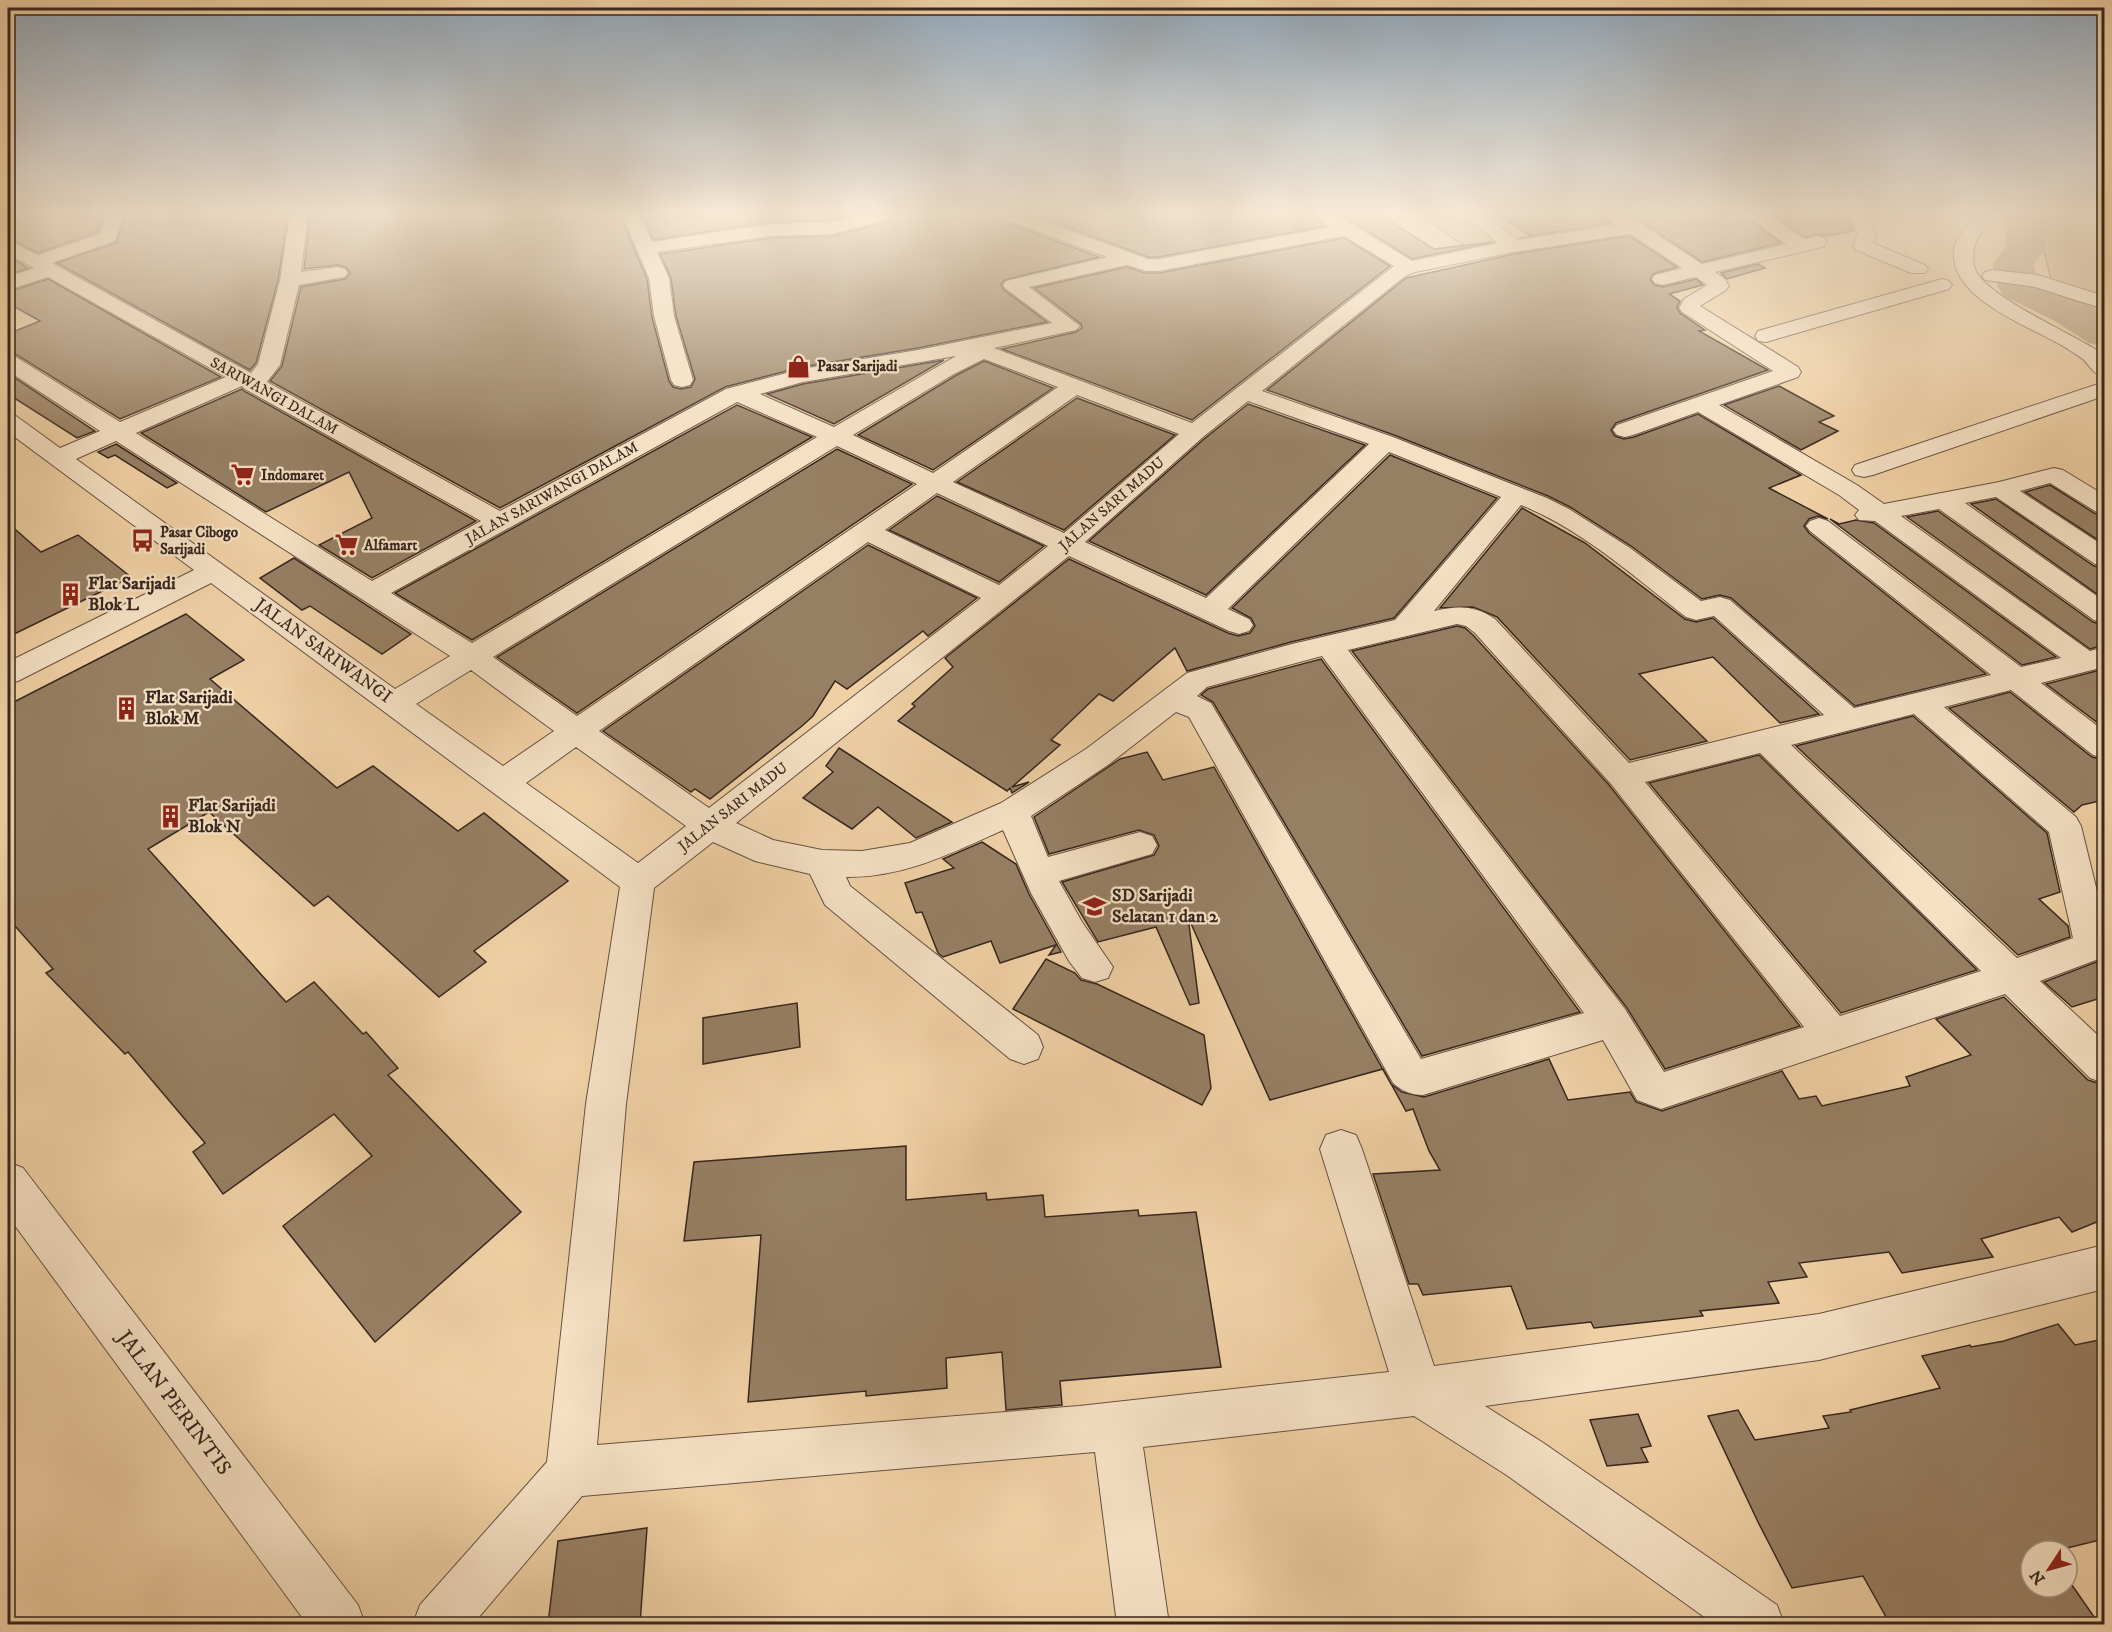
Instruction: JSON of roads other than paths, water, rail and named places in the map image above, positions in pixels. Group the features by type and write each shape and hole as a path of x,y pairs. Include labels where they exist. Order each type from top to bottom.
{"street":[{"name":"SARIWANGI DALAM","path":"87,291 501,522"},
{"path":"57,458 117,431 247,381 269,365 287,291"},
{"path":"661,291 664,316 682,380"},
{"name":"JALAN SARIWANGI DALAM","path":"370,593 734,394 802,376 918,357 1069,326 1021,291"},
{"name":"JALAN SARI MADU","path":"638,882 1001,597 1065,545 1195,432 1374,291"},
{"path":"1625,430 1790,372 1689,308 1691,303 1711,291"},
{"path":"1766,336 1921,291"},
{"path":"1959,291 2009,310 2073,315"},
{"path":"1984,291 1992,300 2009,310"},
{"path":"2049,291 2073,315 2094,356 2104,370"},
{"path":"395,703 946,369 983,351 1195,432"},
{"path":"8,362 471,656 710,826 766,852 822,863 862,864 915,855 1013,812 1097,758 1197,680 1292,654 1330,647 1457,615 1475,619 1485,626 1622,776 1830,1034"},
{"path":"503,782 1075,386"},
{"path":"1864,470 2104,389"},
{"path":"1247,393 1385,442 1560,514 1696,611 1720,606 1848,720"},
{"path":"734,394 752,399 835,436 1239,625"},
{"path":"1699,403 1848,490 2095,659"},
{"name":"JALAN SARIWANGI","path":"8,421 638,882"},
{"path":"1209,611 1385,442"},
{"path":"2104,506 2054,475 2000,489 1819,526 2104,747"},
{"path":"2000,489 2104,558"},
{"path":"1405,627 1504,512 1516,494"},
{"path":"1942,500 2104,614"},
{"path":"866,531 1001,597"},
{"path":"8,674 214,571"},
{"path":"1330,647 1612,1021 1651,1087 1661,1091 2093,946 2064,826 1919,702"},
{"path":"1622,776 2095,659"},
{"path":"1172,701 1189,704 1200,710 1407,1071 1414,1077 1423,1077 1612,1021"},
{"path":"1767,741 2104,1066"},
{"path":"1013,812 1038,873 1082,951 1095,967"},
{"path":"1038,873 1140,845"},
{"path":"822,863 837,895 1024,1047"},
{"path":"439,1624 570,1472 606,1104 638,882"},
{"path":"1341,1149 1419,1392 1525,1459 1758,1624"},
{"name":"JALAN PERINTIS","path":"8,1182 158,1379 339,1624"},
{"path":"570,1472 1116,1427 1419,1392 1819,1337 2104,1267"},
{"path":"1116,1427 1143,1624"}],"waterway":[{"path":"2027,291 2070,312 2104,334"}],"place":[{"name":"Pasar Sarijadi","path":"799,366"},
{"name":"Indomaret","path":"243,475"},
{"name":"Pasar Cibogo Sarijadi","path":"142,541"},
{"name":"Alfamart","path":"346,545"},
{"name":"Flat Sarijadi Blok L","path":"70,594"},
{"name":"Flat Sarijadi Blok M","path":"127,708"},
{"name":"Flat Sarijadi Blok N","path":"170,816"},
{"name":"SD Sarijadi Selatan 1 dan 2","path":"1094,906"}]}
